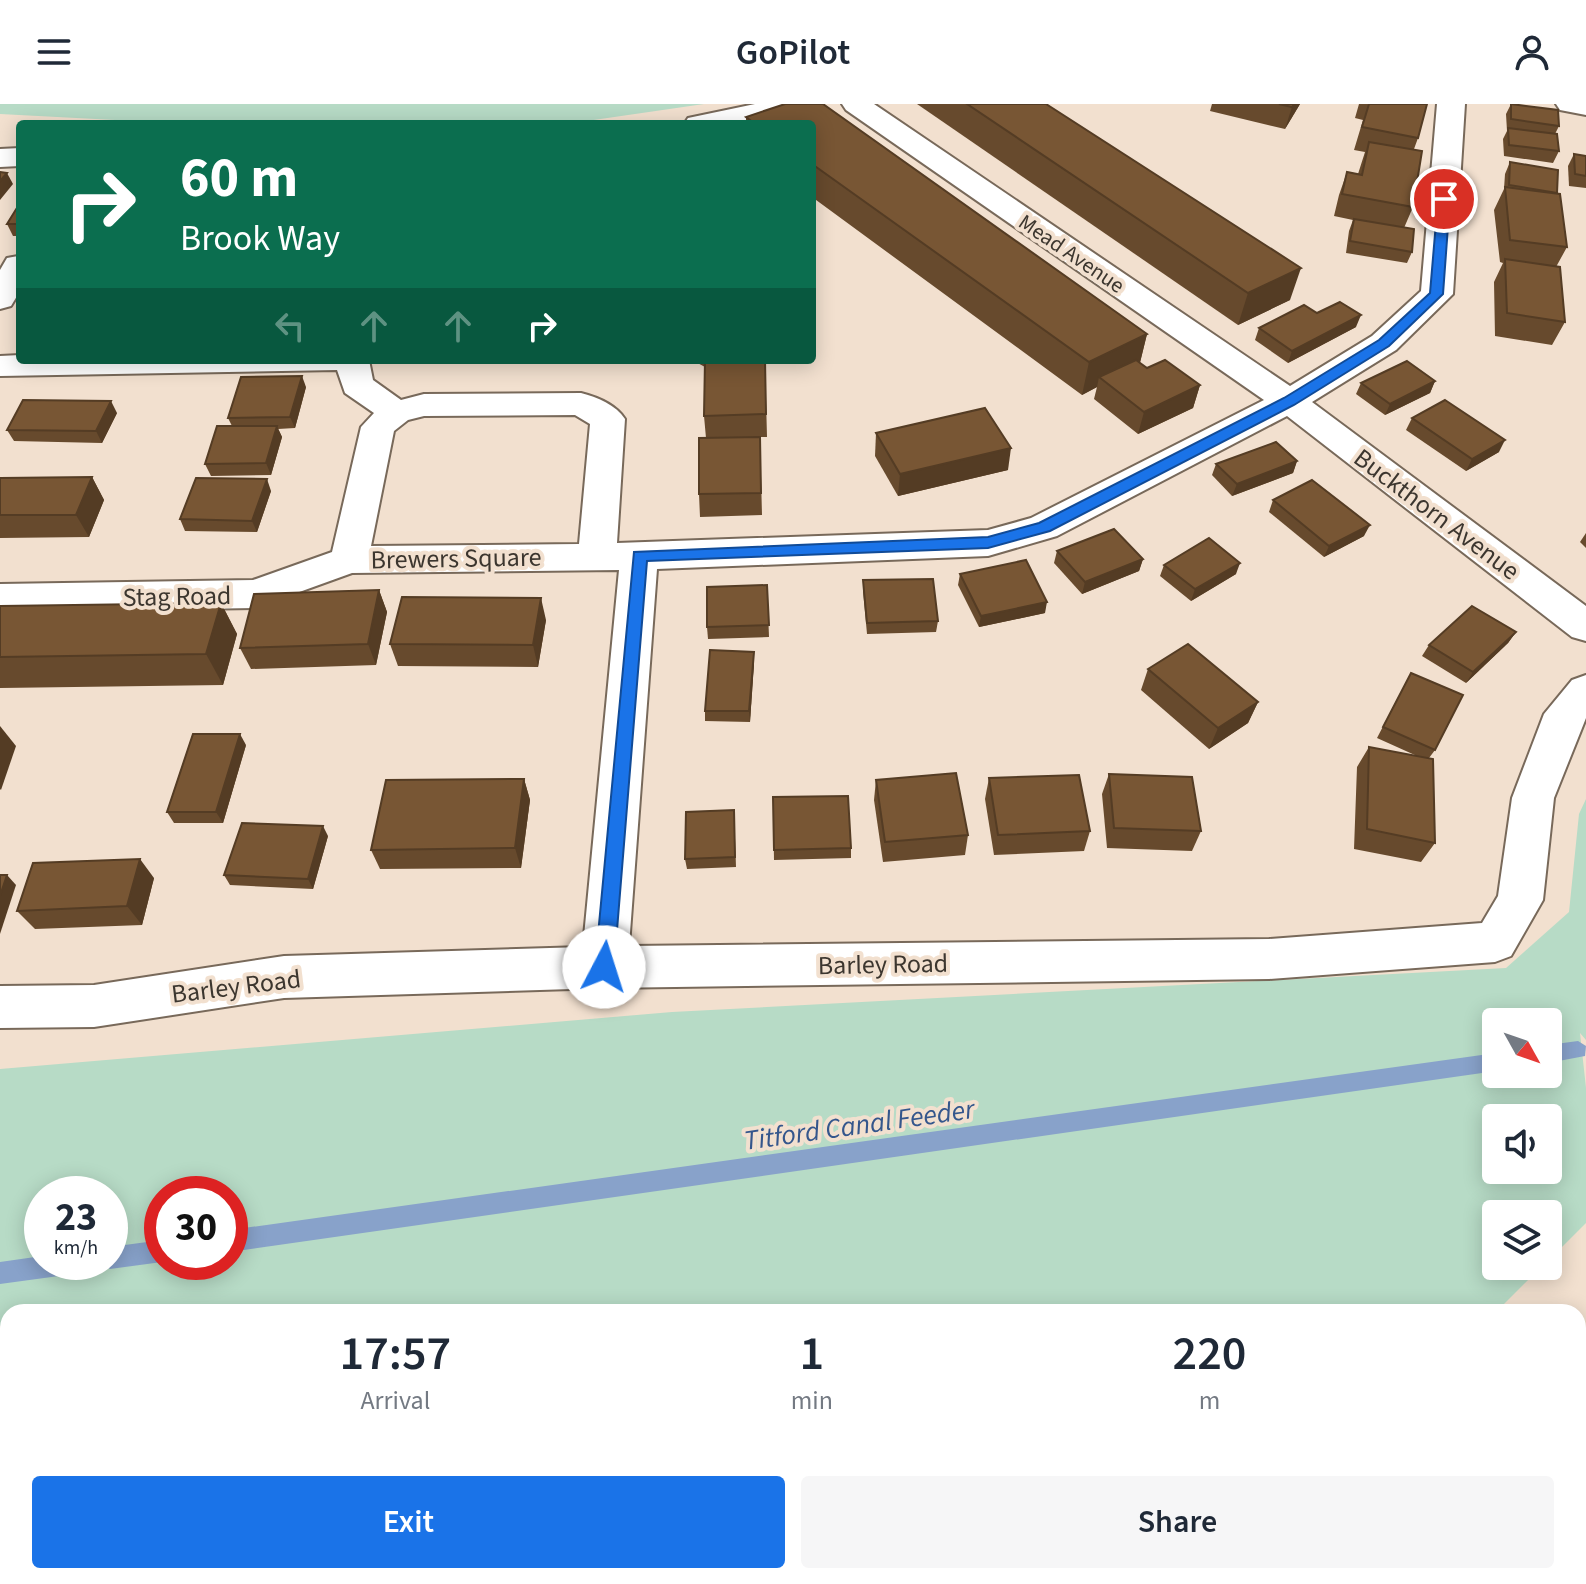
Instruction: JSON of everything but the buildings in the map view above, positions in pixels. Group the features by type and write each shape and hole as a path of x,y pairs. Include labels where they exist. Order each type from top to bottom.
{"street":[{"path":"718,120 796,104"},
{"name":"Mead Avenue","path":"856,104 1289,401"},
{"name":"Brewers Square","path":"396,412 378,427 349,560 639,556 988,543 1044,527 1289,401 1384,343 1437,294 1451,104"},
{"path":"1570,104 1586,107"},
{"path":"0,299 16,269"},
{"path":"0,366 113,364"},
{"path":"353,364 357,385 396,412 424,405 581,404 608,419 597,555"},
{"name":"Buckthorn Avenue","path":"1289,401 1586,627"},
{"path":"604,967 639,556"},
{"name":"Stag Road","path":"0,598 255,594 349,560"},
{"name":"Barley Road","path":"0,1007 94,1006 284,977 604,967 1269,959 1495,942 1520,900 1533,798 1565,714 1586,691"}],"green space":[{"path":"0,104 704,104 594,120 115,120 0,114"},
{"path":"1586,799 1586,1040 1580,1033 1586,1088 1586,1223 1562,1247 1562,1200 1482,1200 1482,1280 1528,1280 1504,1304 0,1304 0,1069 672,1012 1506,968 1569,912 1579,814"}],"waterway":[{"name":"Titford Canal Feeder","path":"1562,1052 1578,1050"},
{"name":"Titford Canal Feeder","path":"248,1238 1482,1064"},
{"name":"Titford Canal Feeder","path":"128,1256 144,1253"},
{"name":"Titford Canal Feeder","path":"0,1273 24,1270"}],"route":[{"path":"604,967 639,556 988,543 1044,527 1289,401 1384,343 1437,294 1444,199"}]}
